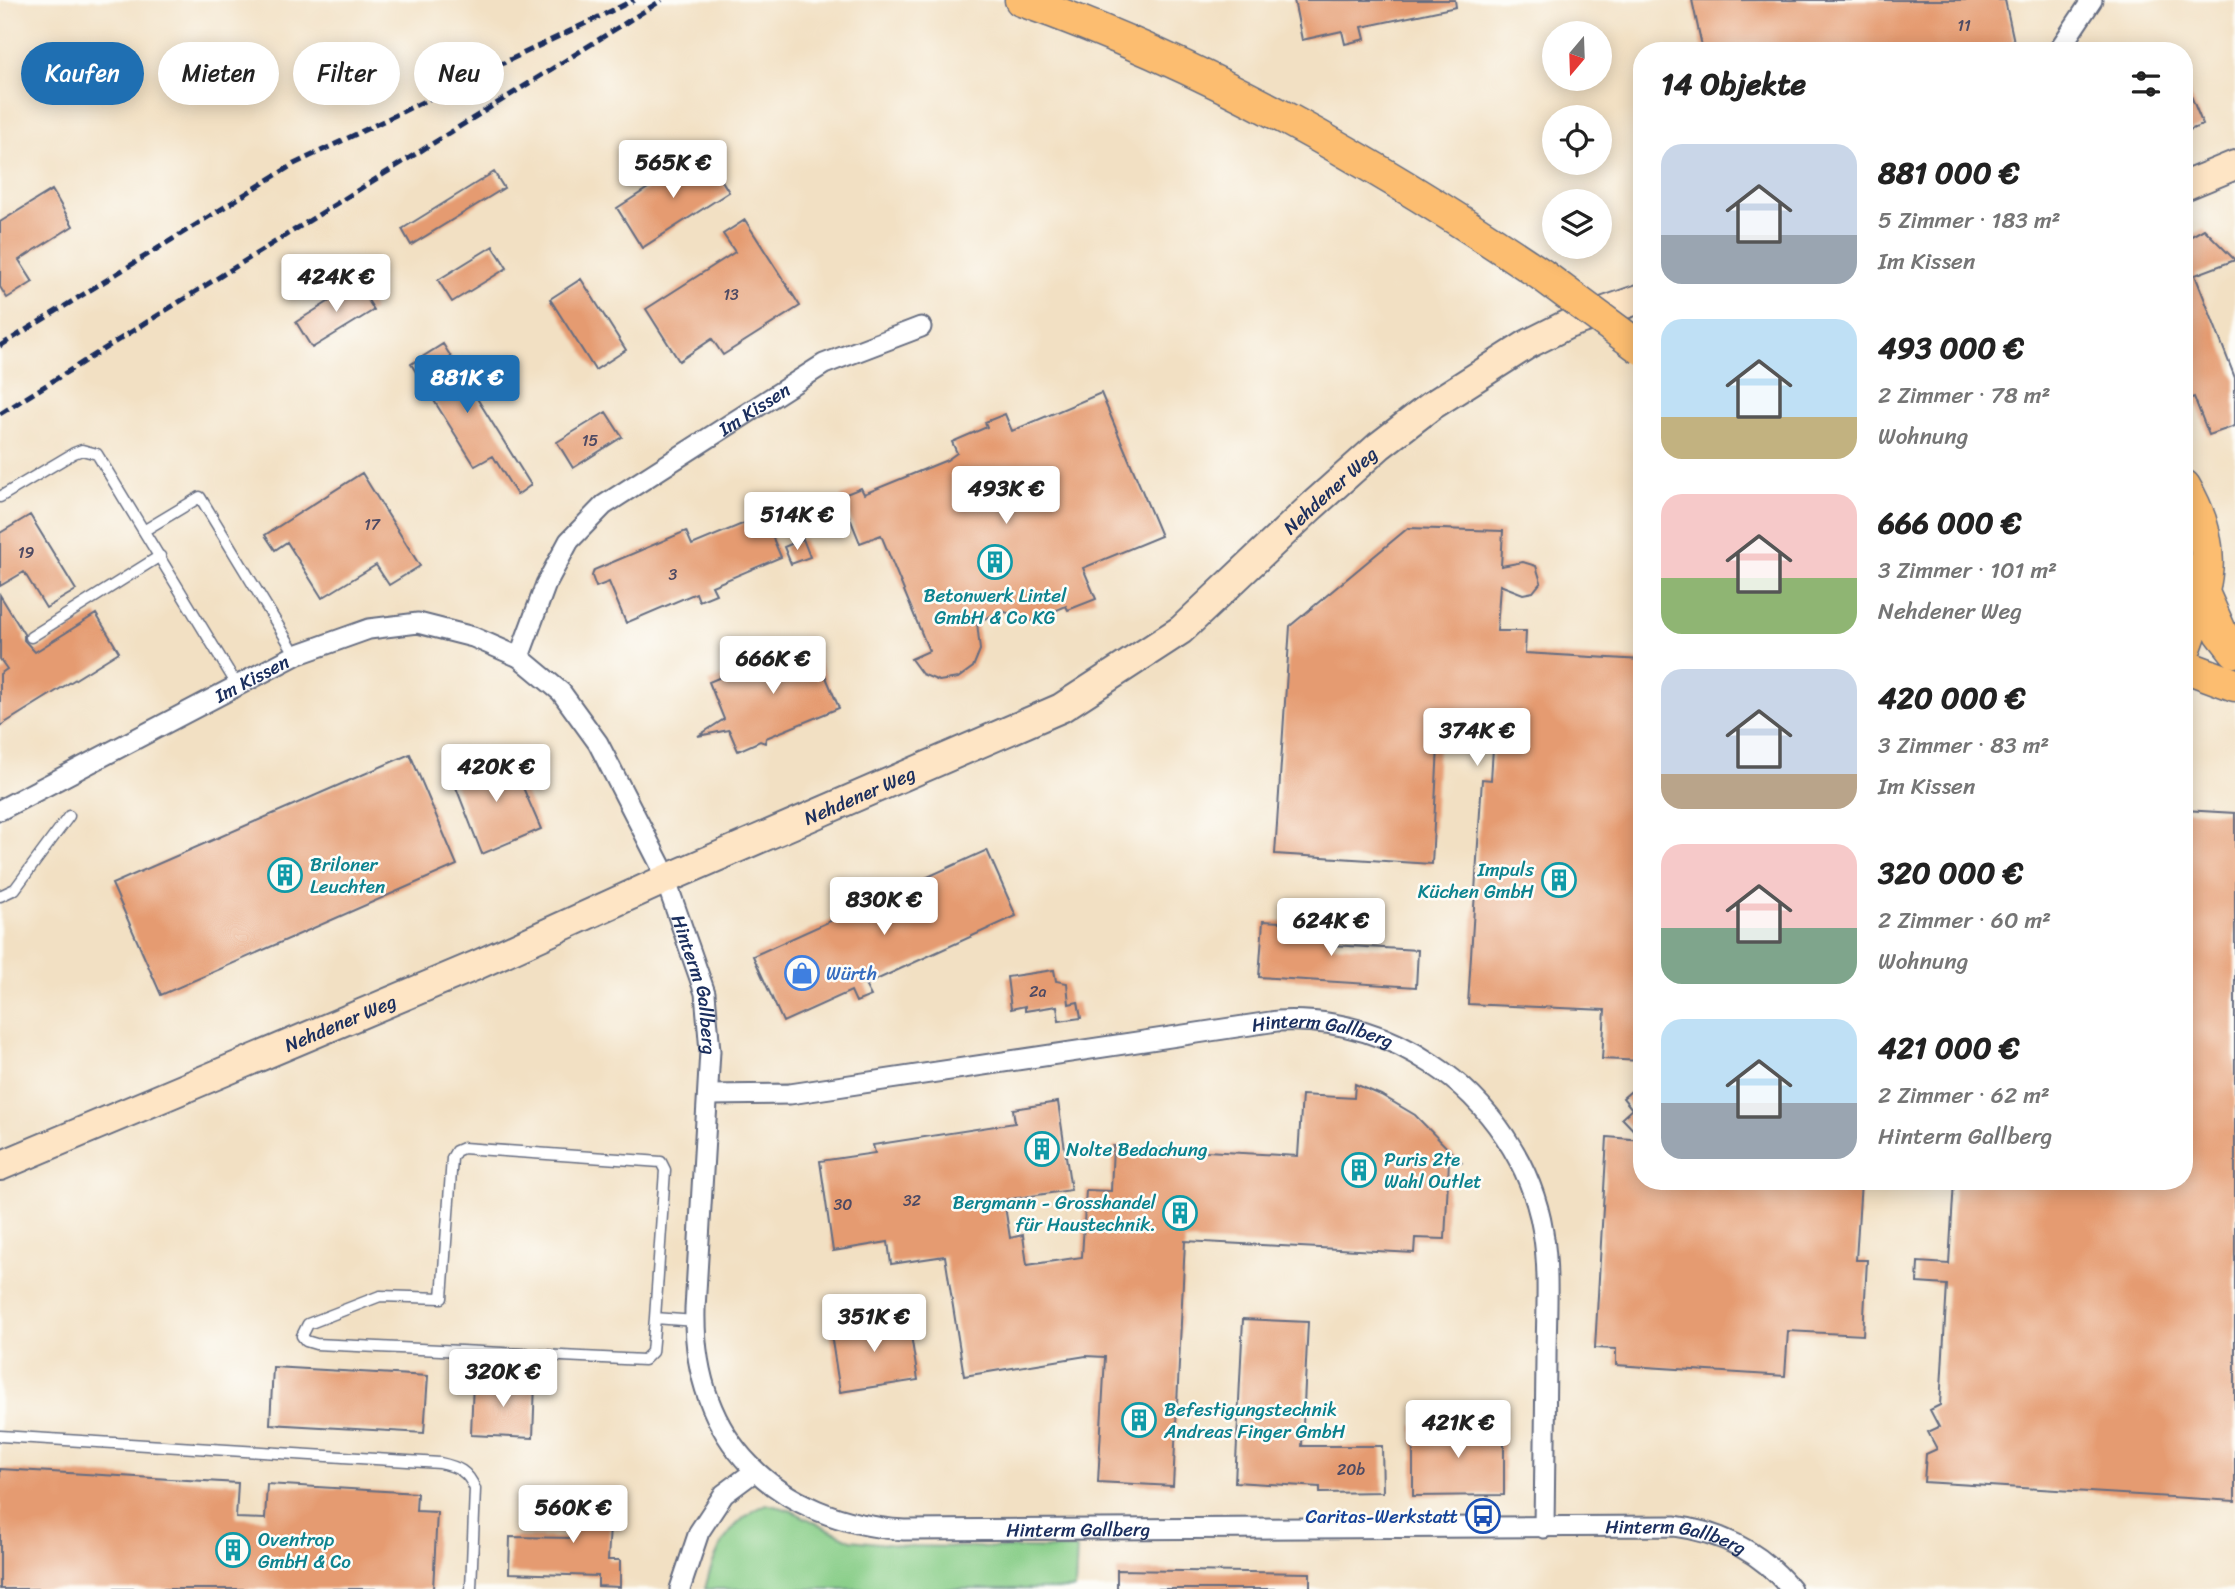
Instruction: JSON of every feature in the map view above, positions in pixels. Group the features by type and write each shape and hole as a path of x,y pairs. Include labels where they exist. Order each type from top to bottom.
{"main road":[{"path":"1021,0 1165,59 1322,136 1455,216 1542,275 1633,342"},
{"path":"2193,503 2199,514 2206,542 2194,584 2221,633 2235,651"},
{"path":"2193,669 2235,685"}],"street":[{"path":"2064,42 2092,0"},
{"path":"2193,182 2235,166"},
{"name":"Nehdener Weg","path":"0,1166 477,965 666,879 1061,708 1181,631 1312,506 1379,446 1431,406 1488,367 1528,344 1567,324 1633,301"},
{"name":"Im Kissen","path":"519,657 546,583 569,541 604,505 824,364 921,327"},
{"name":"Im Kissen","path":"0,810 296,655 369,629 418,624 472,637 519,657 561,692 598,743 666,879"},
{"name":"Hinterm Gallberg","path":"666,879 705,993 710,1051 695,1321 702,1368 719,1422 739,1453 755,1471 798,1503 833,1519 872,1528 904,1531 1674,1526 1697,1530 1732,1542 1754,1554 1791,1589"},
{"name":"Hinterm Gallberg","path":"708,1096 790,1094 1277,1021 1341,1025 1370,1031 1399,1044 1449,1075 1478,1103 1509,1143 1536,1202 1546,1259 1544,1528"},
{"path":"680,1589 699,1532 724,1494 755,1471"}],"lane":[{"path":"0,497 74,453 90,450 104,463 237,685"},
{"path":"145,530 200,497 296,655"},
{"path":"31,638 160,556"},
{"path":"0,896 15,889 69,816"},
{"path":"463,1147 662,1162 665,1170 655,1318 652,1352 644,1360 316,1343 306,1341 302,1336 308,1324 380,1296 442,1298 452,1158 463,1147"},
{"path":"655,1318 695,1321"},
{"path":"0,1436 440,1463 458,1467 471,1477 475,1489 471,1589"}],"green space":[{"path":"766,1504 790,1510 851,1540 906,1546 1077,1549 1075,1589 705,1589 713,1562 725,1539 743,1519"}],"building":[{"path":"1294,0 1455,0 1456,7 1362,27 1365,39 1345,44 1342,31 1302,40"},
{"path":"1692,0 2005,0 2014,42 1701,42"},
{"path":"2193,101 2203,125 2193,129"},
{"path":"704,152 729,192 642,248 617,208"},
{"path":"494,172 504,188 411,245 402,229"},
{"path":"52,190 73,226 19,260 33,282 7,298 0,287 0,222"},
{"path":"745,220 800,306 723,355 712,339 679,361 646,309 735,252 723,234"},
{"path":"2204,229 2235,260 2195,275 2235,378 2235,426 2209,435 2193,397 2193,235"},
{"path":"493,246 507,268 452,302 438,280"},
{"path":"354,277 374,310 312,348 296,322 336,297 332,291"},
{"path":"581,279 626,350 595,370 550,299"},
{"path":"443,344 531,485 517,495 493,456 475,466 411,364"},
{"name":"Betonwerk Lintel GmbH & Co KG","path":"1101,393 1161,536 1083,568 1096,599 1068,610 1066,606 1032,621 1002,611 977,622 980,650 973,667 958,678 939,681 922,674 911,659 929,651 881,535 860,543 841,496 861,488 864,494 947,460 957,453 952,442 987,427 985,422 1005,414 1012,431"},
{"path":"606,412 622,437 573,468 557,442"},
{"path":"362,473 420,566 389,585 376,565 322,598 287,542 275,550 265,535"},
{"path":"30,515 76,590 46,608 24,572 0,586 0,533"},
{"path":"747,522 753,535 769,529 781,557 712,586 716,594 699,601 696,593 626,623 609,582 596,587 592,576 594,570 686,531 692,545"},
{"path":"1408,528 1503,531 1501,566 1523,562 1536,566 1541,582 1533,592 1523,594 1500,585 1497,631 1526,631 1525,653 1633,659 1633,1061 1602,1059 1605,1010 1468,1004 1482,779 1491,780 1493,748 1438,746 1432,864 1275,854 1290,626"},
{"path":"803,539 810,557 791,564 784,547"},
{"path":"0,595 24,634 24,640 35,652 96,614 119,652 0,726 0,674 7,669 0,659"},
{"path":"810,639 839,708 766,738 765,743 760,741 738,751 729,730 698,736 724,719 709,682"},
{"path":"508,753 541,829 482,854 452,777"},
{"name":"Briloner Leuchten","path":"410,754 457,865 161,995 112,884"},
{"path":"2193,811 2235,813 2235,1501 1924,1482 1926,1454 1937,1449 1928,1432 1939,1427 1930,1410 1940,1405 1947,1285 1917,1283 1918,1262 1949,1264 1953,1190 2193,1190"},
{"path":"987,850 1016,916 865,985 871,996 856,1002 851,991 783,1022 753,956"},
{"path":"1263,921 1334,925 1332,945 1418,950 1416,987 1259,977"},
{"path":"1054,970 1056,981 1067,983 1069,1004 1078,1002 1081,1018 1059,1021 1057,1006 1025,1011 1025,1006 1011,1009 1007,977"},
{"path":"1355,1084 1381,1095 1415,1115 1461,1162 1449,1161 1445,1239 1415,1238 1414,1253 1185,1241 1173,1486 1098,1482 1105,1357 1086,1356 964,1376 945,1256 891,1264 888,1242 833,1251 820,1161 875,1153 873,1145 1015,1123 1013,1109 1058,1102 1071,1190 1004,1200 1010,1238 1023,1235 1027,1265 1082,1257 1086,1190 1111,1191 1113,1146 1298,1156 1302,1095 1354,1098"},
{"path":"1633,1090 1633,1130 1622,1118 1632,1109 1623,1098"},
{"path":"1607,1137 1633,1139 1633,1190 1860,1190 1856,1260 1867,1260 1863,1335 1788,1331 1785,1376 1616,1365 1616,1349 1595,1348"},
{"path":"908,1316 918,1380 840,1392 830,1328"},
{"path":"1243,1319 1308,1322 1302,1446 1382,1446 1383,1492 1320,1493 1320,1487 1235,1482"},
{"path":"273,1367 428,1376 424,1433 270,1424"},
{"path":"473,1380 535,1382 533,1438 471,1435"},
{"path":"1504,1424 1504,1495 1413,1496 1413,1425"},
{"name":"Oventrop GmbH & Co","path":"0,1469 238,1483 236,1518 265,1519 267,1484 417,1493 416,1511 437,1512 433,1589 0,1589"},
{"path":"575,1491 612,1493 608,1560 620,1560 620,1587 598,1586 598,1576 509,1573 510,1537 573,1538"},
{"path":"1117,1570 1310,1573 1310,1589 1117,1589"}],"railway":[{"path":"0,346 294,164 634,0"},
{"path":"0,414 662,0"}],"place":[{"name":"Betonwerk Lintel GmbH & Co KG","path":"995,562"},
{"name":"Briloner Leuchten","path":"285,875"},
{"name":"Impuls Küchen GmbH","path":"1559,880"},
{"name":"Würth","path":"802,973"},
{"name":"Nolte Bedachung","path":"1042,1149"},
{"name":"Puris 2te Wahl Outlet","path":"1359,1170"},
{"name":"Bergmann - Grosshandel für Haustechnik.","path":"1180,1213"},
{"name":"Befestigungstechnik Andreas Finger GmbH","path":"1139,1420"},
{"name":"Caritas-Werkstatt","path":"1483,1516"},
{"name":"Oventrop GmbH & Co","path":"233,1550"}]}
